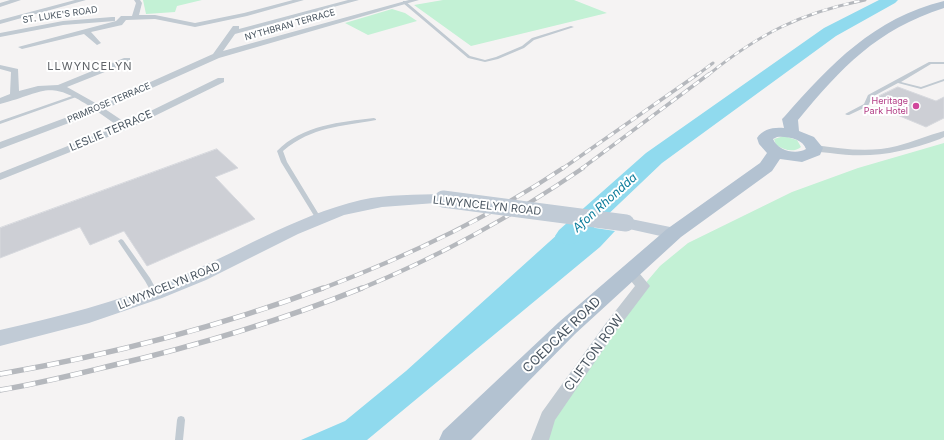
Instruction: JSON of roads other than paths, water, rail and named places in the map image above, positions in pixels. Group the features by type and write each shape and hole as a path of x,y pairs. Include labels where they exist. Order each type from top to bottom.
{"main road":[{"path":"792,133 790,119 847,56 886,26 910,15 944,4"},
{"path":"779,132 792,133 808,140 814,148 811,154 805,156 788,155 777,152 765,143 764,138 767,135 779,132"},
{"path":"674,233 766,167 777,152"},
{"name":"LLWYNCELYN ROAD","path":"0,338 38,330 108,310 155,293 232,261 318,218 362,205 392,201 443,199 626,223 674,233"},
{"name":"COEDCAE ROAD","path":"453,440 568,328 674,233"}],"street":[{"path":"0,5 18,0"},
{"path":"0,22 83,0"},
{"path":"135,17 139,3 137,0"},
{"name":"ST. LUKE'S ROAD","path":"0,34 63,23 135,17 155,17 195,25 245,15 301,0"},
{"path":"232,33 356,0"},
{"name":"NYTHBRAN TERRACE","path":"216,56 404,2 416,0"},
{"path":"216,56 245,15"},
{"name":"ST. LUKE'S ROAD","path":"22,48 119,23 124,18"},
{"path":"84,31 97,43"},
{"name":"PRIMROSE TERRACE","path":"0,146 98,109 216,56"},
{"path":"0,100 42,88 60,87 127,60"},
{"path":"0,67 9,68 15,71 14,96"},
{"name":"LESLIE TERRACE","path":"0,176 125,127 221,80"},
{"path":"60,87 78,96 125,127"},
{"path":"814,148 844,152 877,153 927,141 944,134"},
{"name":"CLIFTON ROW","path":"540,440 548,417 611,327 643,286 630,272"}],"lane":[{"path":"404,2 469,57 479,60 497,58 523,47 533,39 572,27"},
{"path":"847,114 866,105 870,96 930,63 944,63"},
{"path":"897,82 921,88 944,80"},
{"path":"0,123 78,96"},
{"path":"318,218 284,162 280,150 288,142 313,130 343,122 374,119"},
{"path":"121,241 148,280 155,293"},
{"path":"179,440 180,420"}],"water":[{"path":"569,224 615,231 600,247 367,440 301,440 345,421 406,371"}],"waterway":[{"name":"Afon Rhondda","path":"569,236 654,158 830,32 890,0"}],"railway":[{"path":"708,75 745,48 781,27 820,11 865,0"},
{"path":"697,75 713,63"},
{"path":"562,169 698,74"},
{"path":"581,169 709,74"},
{"path":"321,289 384,264 445,236 505,204 563,168"},
{"path":"360,289 418,263 502,219 530,203 583,168"},
{"path":"0,374 123,349 244,315 323,288"},
{"path":"0,390 69,376 238,332 362,288"}],"place":[{"name":"Heritage Park Hotel","path":"916,106"}],"district":[{"name":"LLWYNCELYN","path":"90,67"}]}
